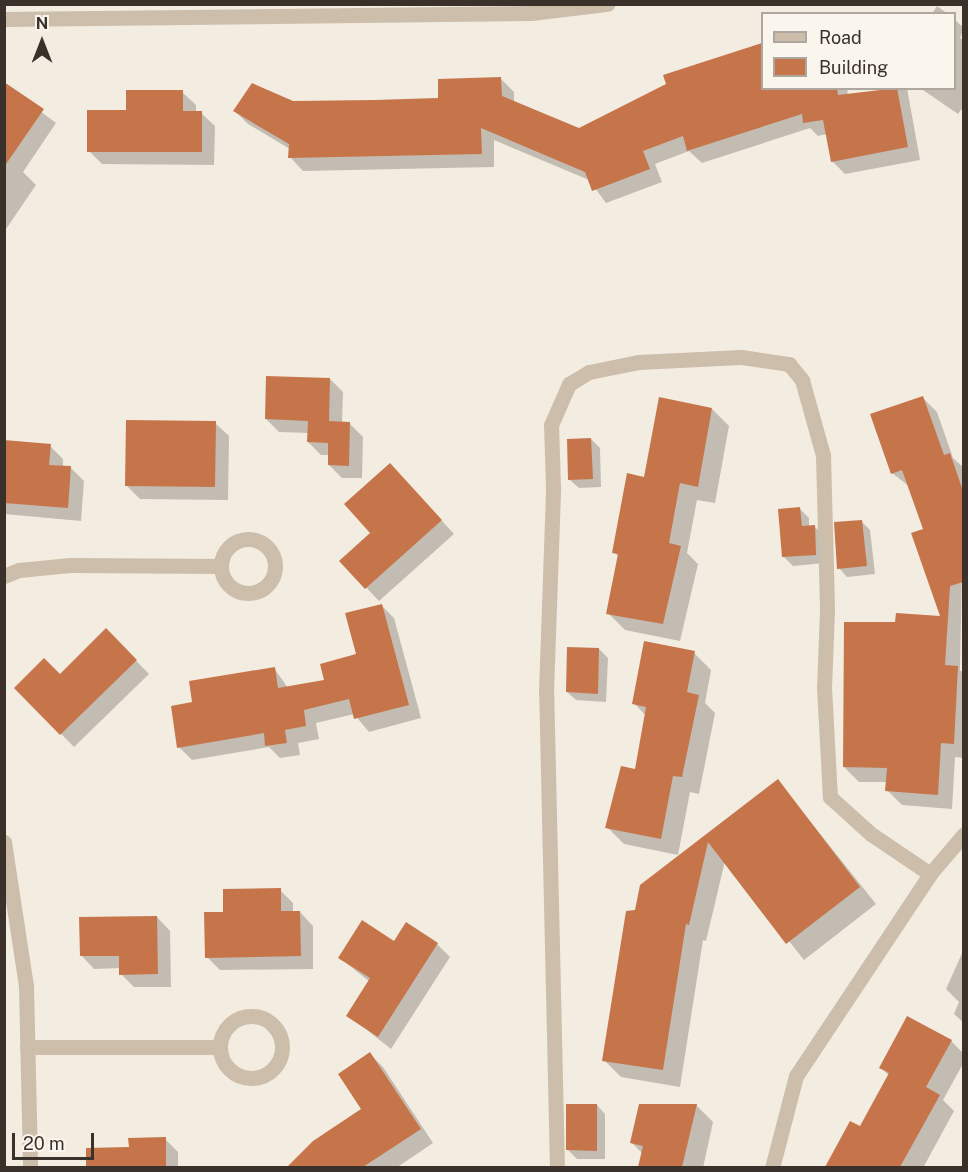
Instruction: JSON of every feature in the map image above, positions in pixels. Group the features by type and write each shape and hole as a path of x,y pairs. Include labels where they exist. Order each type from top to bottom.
{"street":[{"path":"4,20 102,11 531,13 607,4"},
{"path":"557,1167 546,692 553,487 551,425 569,384 589,372 638,362 741,357 789,364 802,380 823,455 827,610 824,687 830,797 871,834 930,874"},
{"path":"4,576 19,570 70,565 221,566"},
{"path":"772,1167 796,1076 930,874 963,834"},
{"path":"4,842 22,943 30,1167"},
{"path":"257,1016 275,1027 283,1047 281,1058 267,1074 246,1078 227,1067 220,1047 222,1036 235,1020 257,1016"},
{"path":"27,1047 220,1047"}],"building":[{"path":"761,43 761,90 837,90 838,95 897,90 908,147 831,162 823,120 803,123 802,114 687,151 683,136 643,151 650,169 592,191 585,172 481,128 482,154 288,158 289,144 233,111 252,83 293,101 375,100 438,98 438,79 501,77 502,96 579,128 666,84 663,75"},
{"path":"4,82 44,109 4,167"},
{"path":"126,90 183,90 183,111 202,111 202,152 87,152 87,110 126,110"},
{"path":"266,376 330,378 329,421 350,422 349,466 328,465 328,443 307,442 308,421 265,419"},
{"path":"923,396 944,455 950,453 963,491 963,582 950,586 945,665 958,666 954,744 941,743 938,795 885,791 887,768 843,767 844,622 895,622 896,613 940,616 911,533 923,529 902,470 891,474 870,414"},
{"path":"659,397 712,408 698,487 680,483 669,543 681,546 663,624 606,614 618,554 612,553 627,473 644,477"},
{"path":"126,420 216,421 215,487 125,486"},
{"path":"591,438 593,479 568,480 567,439"},
{"path":"4,440 51,444 49,465 71,466 68,508 4,503"},
{"path":"390,463 442,520 365,589 339,561 370,533 344,504"},
{"path":"800,507 802,526 815,525 816,555 782,557 778,509"},
{"path":"862,520 867,566 837,569 834,522"},
{"path":"382,604 409,705 354,719 349,699 304,710 306,726 285,730 287,743 265,746 264,733 177,748 171,706 192,702 189,681 275,667 278,688 324,680 320,664 356,654 345,613"},
{"path":"106,628 137,660 60,735 14,688 44,658 60,674"},
{"path":"644,641 695,651 687,692 699,695 682,777 673,776 661,839 605,828 621,766 635,769 646,707 632,704"},
{"path":"567,647 599,648 598,694 566,692"},
{"path":"778,779 860,887 786,944 708,842 689,925 686,924 663,1070 602,1061 626,911 635,910 640,885"},
{"path":"281,888 281,911 300,911 301,956 205,958 204,912 223,912 223,889"},
{"path":"157,916 158,974 119,975 119,956 80,956 79,917"},
{"path":"362,920 394,941 406,922 438,943 378,1037 346,1016 370,978 338,958"},
{"path":"907,1016 952,1040 926,1087 940,1095 900,1167 825,1167 850,1121 860,1126 889,1073 879,1068"},
{"path":"370,1052 421,1129 363,1167 287,1167 313,1141 361,1109 338,1074"},
{"path":"566,1104 597,1104 597,1151 566,1150"},
{"path":"639,1104 697,1104 682,1167 638,1167 643,1146 630,1143"},
{"path":"166,1137 166,1167 86,1167 86,1148 129,1147 128,1138"}]}
